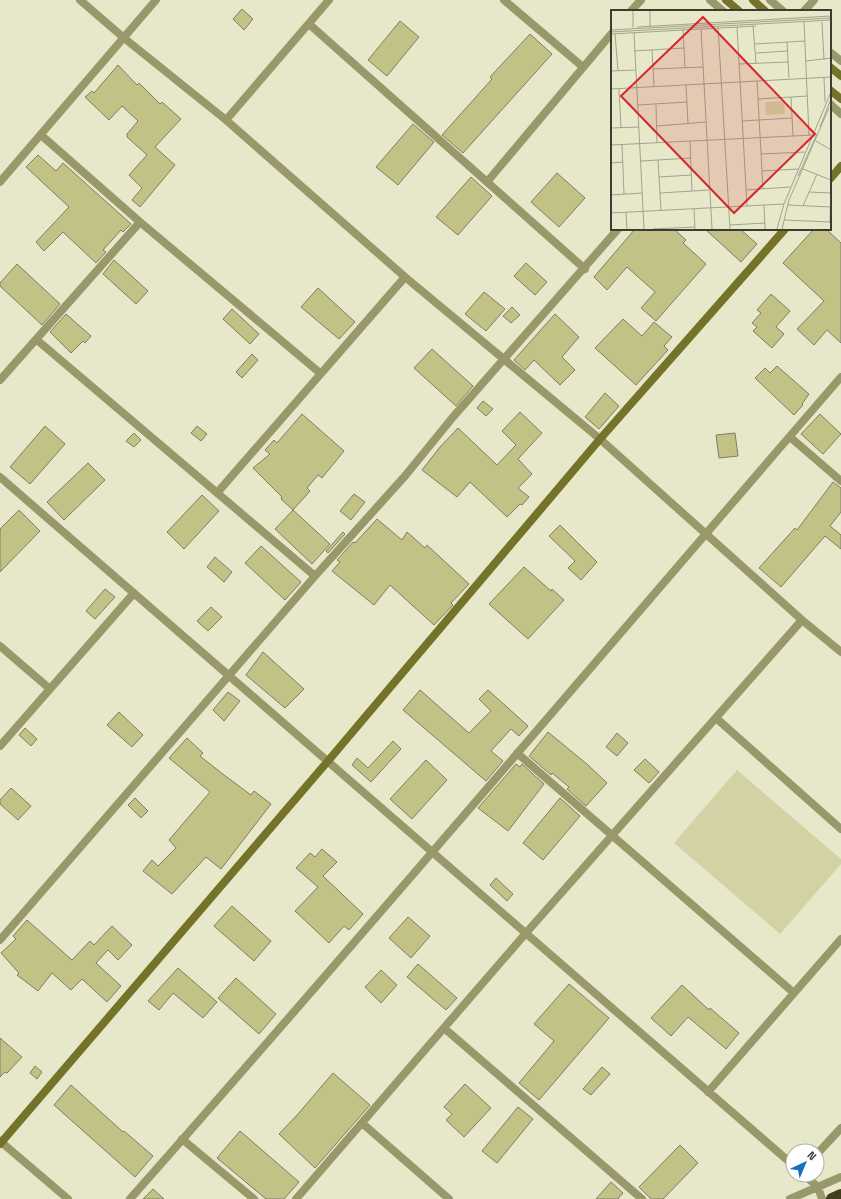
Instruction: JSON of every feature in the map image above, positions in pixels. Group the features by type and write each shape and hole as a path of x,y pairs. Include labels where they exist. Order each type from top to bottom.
{"highway":[{"path":"832,1199 841,1195"}],"street":[{"path":"80,0 124,38 226,120 405,277 600,439 802,620 841,652"},
{"path":"0,182 156,0"},
{"path":"226,120 329,0"},
{"path":"504,0 583,67"},
{"path":"632,10 641,0"},
{"path":"710,0 722,10"},
{"path":"726,0 738,10"},
{"path":"752,0 764,10"},
{"path":"770,0 782,10"},
{"path":"805,10 814,0"},
{"path":"309,24 585,269"},
{"path":"487,182 611,35"},
{"path":"831,53 841,61"},
{"path":"831,68 841,76"},
{"path":"831,91 841,99"},
{"path":"831,105 841,114"},
{"path":"41,135 140,222 320,373"},
{"path":"831,178 841,166"},
{"path":"0,380 140,222"},
{"path":"0,940 315,576 405,476 503,359 585,269 617,230"},
{"path":"68,1199 0,1143 328,761 600,439 784,230"},
{"path":"217,493 405,277"},
{"path":"37,340 315,576"},
{"path":"130,1199 433,852 841,377"},
{"path":"790,436 841,481"},
{"path":"0,477 785,1158"},
{"path":"0,746 134,593"},
{"path":"296,1199 526,933 802,620"},
{"path":"0,646 50,689"},
{"path":"716,718 841,829"},
{"path":"517,753 794,993"},
{"path":"708,1092 841,939"},
{"path":"444,1028 642,1199"},
{"path":"362,1123 449,1199"},
{"path":"825,1145 841,1128"},
{"path":"182,1139 254,1199"},
{"path":"790,1199 841,1176"},
{"path":"813,1183 818,1187 822,1199"}],"green space":[{"path":"737,770 841,859 841,864 780,934 674,843"}],"building":[{"path":"242,9 253,19 244,30 233,19"},
{"path":"400,21 419,37 387,76 368,60"},
{"path":"530,34 552,54 463,153 442,135 492,79 490,77"},
{"path":"118,65 137,85 139,83 160,104 162,102 181,119 155,147 175,165 140,207 132,200 142,188 129,175 147,155 127,137 127,134 138,121 122,106 109,120 85,97 92,91 94,93"},
{"path":"413,124 434,142 398,185 376,167"},
{"path":"38,155 56,171 63,163 131,224 123,232 121,230 103,250 106,252 96,263 63,232 44,251 36,242 69,207 26,167"},
{"path":"557,173 585,198 559,227 531,202"},
{"path":"471,177 492,196 458,235 436,217"},
{"path":"634,230 675,230 686,240 683,243 706,264 656,321 641,308 655,292 627,267 607,290 594,277"},
{"path":"706,230 741,230 757,244 741,262"},
{"path":"813,230 827,230 841,243 841,343 827,330 814,345 797,329 824,301 783,263"},
{"path":"114,260 148,291 136,304 103,274"},
{"path":"526,263 547,282 535,295 514,276"},
{"path":"17,264 60,304 42,325 0,286 0,283"},
{"path":"318,288 355,322 339,339 301,307"},
{"path":"484,292 505,309 486,331 465,314"},
{"path":"771,294 790,311 776,327 784,334 772,348 753,331 757,327 752,323 761,313 757,310"},
{"path":"512,307 520,315 511,323 503,316"},
{"path":"232,309 259,334 250,344 223,319"},
{"path":"66,314 91,336 85,343 83,341 71,353 50,332"},
{"path":"555,314 579,337 562,357 575,370 560,385 534,360 525,370 514,360"},
{"path":"623,319 642,336 654,322 672,337 664,346 668,350 636,385 595,348"},
{"path":"432,349 473,386 456,406 414,368"},
{"path":"252,354 258,360 242,378 236,372"},
{"path":"777,366 809,394 802,404 803,405 794,415 755,378 765,368 770,373"},
{"path":"605,393 619,406 599,429 585,417"},
{"path":"483,401 493,409 486,416 477,408"},
{"path":"520,412 542,433 518,459 532,474 518,488 529,497 522,505 520,504 507,517 470,482 457,497 422,470 440,447 458,428 497,465 516,445 502,431"},
{"path":"302,414 344,451 322,478 318,475 307,488 310,491 293,510 253,468 270,454 265,450 274,440 277,443"},
{"path":"820,414 841,434 823,454 801,434"},
{"path":"45,426 65,444 30,484 10,467"},
{"path":"197,426 207,434 201,441 191,433"},
{"path":"134,433 141,440 134,447 126,441"},
{"path":"735,433 738,456 719,458 716,435"},
{"path":"88,463 105,480 64,520 47,502"},
{"path":"833,482 841,488 841,512 830,526 841,535 841,549 825,536 781,587 759,568 795,528 797,530"},
{"path":"354,494 365,502 351,520 340,511"},
{"path":"202,495 219,511 184,549 167,532"},
{"path":"19,510 40,531 0,572 0,529"},
{"path":"293,510 330,544 312,564 275,529"},
{"path":"377,519 402,540 407,532 425,548 427,545 469,584 451,603 453,605 434,625 390,585 374,605 332,571 340,562 337,560"},
{"path":"560,525 597,562 581,580 568,568 575,561 549,536"},
{"path":"343,532 345,534 328,553 326,551"},
{"path":"261,546 301,582 285,600 245,563"},
{"path":"215,557 232,572 224,582 207,567"},
{"path":"524,567 551,591 552,589 564,600 528,639 489,604"},
{"path":"105,589 115,597 95,619 86,611"},
{"path":"211,607 222,617 208,631 197,621"},
{"path":"263,652 304,689 285,708 246,675"},
{"path":"420,690 469,733 491,711 479,699 488,690 528,726 519,736 511,729 491,751 503,761 486,781 403,710"},
{"path":"228,692 240,701 224,721 213,710"},
{"path":"119,712 143,735 132,747 107,725"},
{"path":"25,728 37,739 31,746 19,735"},
{"path":"548,732 607,783 586,806 567,789 569,787 552,773 551,775 529,756"},
{"path":"617,733 628,743 617,756 606,747"},
{"path":"187,738 203,753 200,756 224,775 251,795 254,791 271,804 221,869 206,857 172,894 143,871 152,860 158,866 176,848 169,840 210,792 169,758"},
{"path":"393,741 401,749 371,782 352,765 357,758 368,768"},
{"path":"645,759 659,772 649,783 634,770"},
{"path":"426,760 447,780 412,819 390,799"},
{"path":"516,764 520,767 522,764 544,784 508,831 478,808"},
{"path":"11,788 31,806 18,820 0,804 0,800"},
{"path":"135,798 148,811 141,818 128,805"},
{"path":"560,798 580,816 543,860 523,843"},
{"path":"322,849 337,862 323,876 363,914 349,930 344,926 329,943 295,911 318,887 296,868 310,853 315,857"},
{"path":"496,878 513,894 507,901 490,885"},
{"path":"232,906 271,941 254,961 214,926"},
{"path":"408,917 430,936 411,958 389,938"},
{"path":"27,920 72,960 90,941 94,945 112,926 132,945 118,960 108,950 96,963 121,986 107,1002 82,979 71,990 52,973 38,991 17,975 19,973 1,953 16,939 13,936"},
{"path":"418,964 457,998 446,1010 407,977"},
{"path":"178,968 217,1002 203,1018 173,993 159,1010 148,1001"},
{"path":"381,970 397,985 381,1003 365,987"},
{"path":"236,978 276,1014 259,1034 218,998"},
{"path":"569,984 609,1018 539,1100 519,1083 554,1041 534,1024"},
{"path":"682,985 709,1010 710,1008 739,1033 726,1049 688,1017 671,1036 651,1018"},
{"path":"0,1038 22,1057 7,1073 5,1072 0,1077"},
{"path":"35,1066 42,1072 37,1079 30,1073"},
{"path":"602,1067 610,1074 591,1095 583,1089"},
{"path":"333,1073 370,1105 315,1168 279,1134"},
{"path":"465,1084 491,1108 464,1137 446,1120 452,1114 444,1107"},
{"path":"71,1085 123,1132 124,1131 153,1156 135,1177 54,1105"},
{"path":"518,1107 533,1119 497,1163 482,1151"},
{"path":"240,1131 299,1182 284,1199 266,1199 217,1158"},
{"path":"680,1145 698,1163 663,1199 651,1199 639,1187"},
{"path":"611,1182 623,1193 618,1199 596,1199"},
{"path":"153,1189 164,1199 143,1199"}]}
